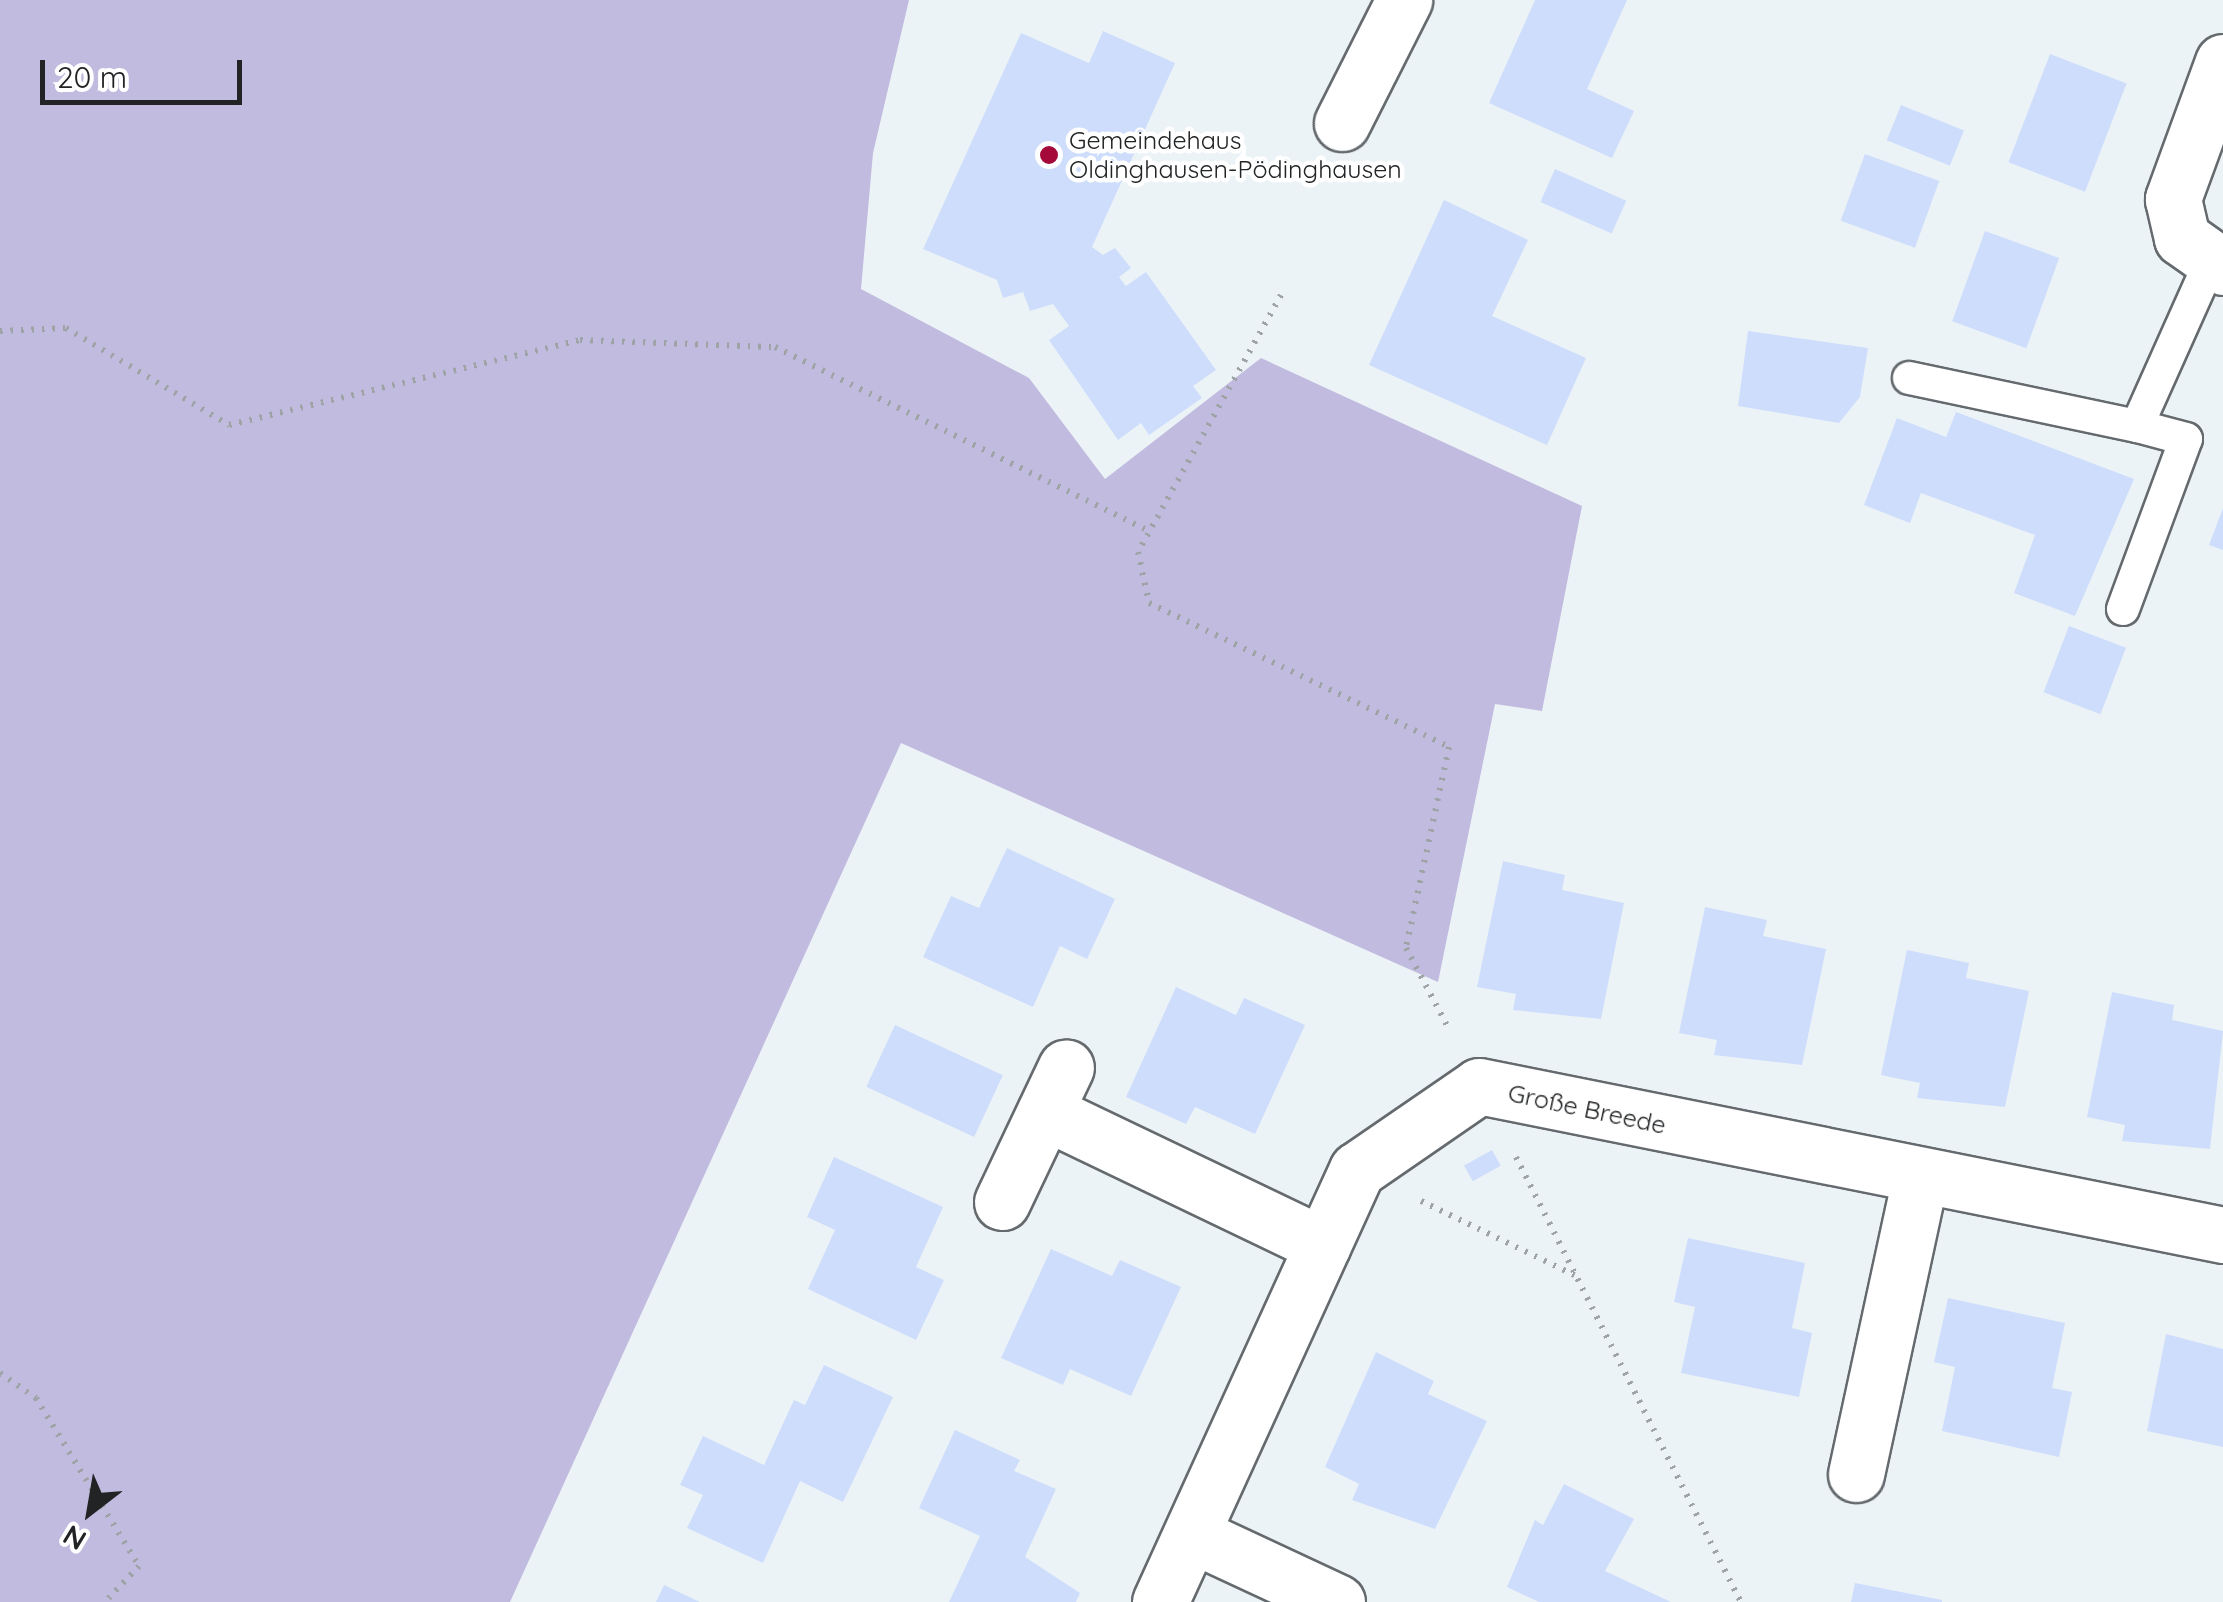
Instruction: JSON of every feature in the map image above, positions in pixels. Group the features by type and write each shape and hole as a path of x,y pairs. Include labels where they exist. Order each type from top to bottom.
{"street":[{"path":"1342,123 1404,0"},
{"path":"2216,265 2182,238 2173,200 2223,62"},
{"name":"Große Breede","path":"1356,1170 1479,1086 1920,1178 2223,1235"},
{"path":"1002,1202 1056,1089 1323,1244"},
{"path":"1160,1602 1356,1170"},
{"path":"1856,1474 1920,1178"},
{"path":"1193,1535 1337,1602"}],"lane":[{"path":"2137,426 2216,265"},
{"path":"1909,378 2186,438 2123,609"}],"path":[{"path":"1281,295 1138,552 1149,603 1450,747 1406,948 1741,1602"},
{"path":"0,330 66,328 229,425 580,340 775,348 1149,531"},
{"path":"1356,1170 1577,1277"},
{"path":"0,1373 36,1398 139,1566 105,1602"}],"shaded area":[{"path":"0,0 909,0 873,153 861,289 1029,378 1105,479 1261,358 1582,506 1542,711 1495,704 1438,982 901,743 510,1602 0,1602"}],"building":[{"path":"1535,0 1627,0 1587,89 1634,111 1612,158 1489,103"},
{"name":"Gemeindehaus Oldinghausen-Pödinghausen","path":"1103,31 1175,63 1092,247 1103,255 1115,248 1131,268 1119,277 1126,286 1146,272 1216,370 1193,386 1202,398 1149,435 1141,423 1118,440 1049,340 1069,326 1053,304 1030,311 1023,292 1003,298 997,280 923,249 1021,33 1089,63"},
{"path":"2050,54 2127,83 2085,192 2008,162"},
{"path":"1901,105 1964,130 1950,166 1887,140"},
{"path":"1865,154 1939,181 1915,248 1841,221"},
{"path":"1555,169 1626,201 1612,234 1540,202"},
{"path":"1444,200 1528,240 1492,316 1586,358 1547,445 1369,365"},
{"path":"1985,231 2059,258 2026,348 1952,321"},
{"path":"1748,331 1868,348 1860,397 1839,423 1738,406"},
{"path":"1956,412 2134,479 2075,616 2014,593 2035,535 1921,493 1910,523 1864,505 1897,418 1946,437"},
{"path":"2223,508 2223,550 2209,545"},
{"path":"2069,626 2126,648 2101,714 2044,692"},
{"path":"1007,848 1115,899 1087,959 1060,946 1033,1007 923,957 951,896 979,908"},
{"path":"1503,861 1565,875 1562,890 1624,903 1601,1019 1513,1010 1516,994 1477,987"},
{"path":"1705,907 1767,920 1763,936 1826,949 1802,1065 1714,1055 1717,1040 1679,1033"},
{"path":"1907,950 1969,963 1966,978 2029,991 2005,1107 1917,1098 1920,1083 1881,1075"},
{"path":"1176,987 1236,1015 1244,998 1305,1025 1255,1134 1195,1107 1186,1124 1126,1097"},
{"path":"2112,992 2174,1005 2172,1020 2223,1031 2210,1149 2122,1141 2125,1125 2087,1117"},
{"path":"895,1025 1003,1075 974,1137 866,1087"},
{"path":"1492,1150 1501,1166 1473,1181 1464,1166"},
{"path":"834,1157 943,1207 916,1267 944,1280 916,1340 808,1289 835,1230 807,1217"},
{"path":"1688,1238 1805,1263 1792,1328 1812,1333 1799,1397 1681,1373 1695,1307 1674,1302"},
{"path":"1051,1249 1112,1276 1120,1260 1181,1287 1131,1396 1070,1369 1063,1385 1001,1358"},
{"path":"1948,1298 2065,1323 2052,1388 2072,1392 2059,1457 1942,1431 1955,1367 1934,1362"},
{"path":"2166,1334 2223,1349 2223,1447 2147,1431"},
{"path":"1376,1352 1434,1381 1428,1394 1487,1421 1435,1529 1352,1500 1359,1484 1325,1467"},
{"path":"824,1365 893,1397 843,1502 800,1481 763,1563 687,1528 703,1495 680,1485 703,1436 764,1465 794,1400 805,1405"},
{"path":"955,1430 1020,1460 1014,1471 1056,1489 1025,1557 1080,1593 1076,1602 949,1602 980,1536 919,1508"},
{"path":"1564,1484 1634,1519 1605,1571 1671,1602 1539,1602 1507,1587 1535,1520 1543,1525"},
{"path":"1855,1583 1942,1600 1942,1602 1851,1602"},
{"path":"664,1585 700,1602 656,1602"}],"place":[{"name":"Gemeindehaus Oldinghausen-Pödinghausen","path":"1049,155"}]}
